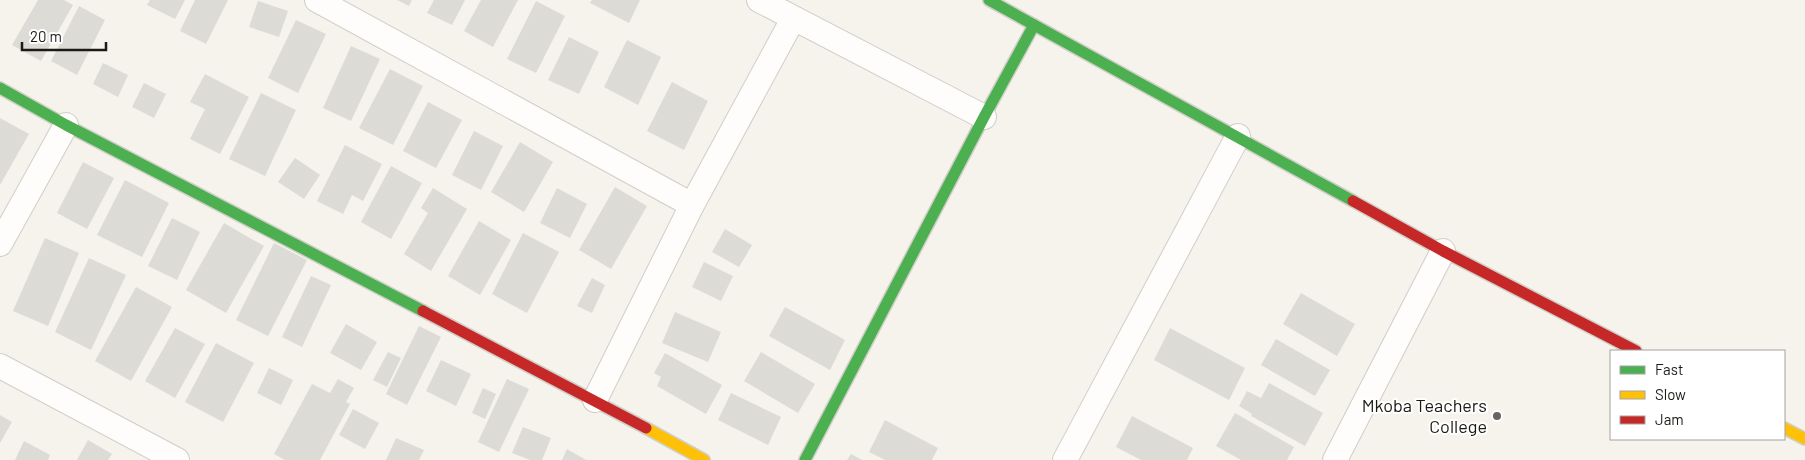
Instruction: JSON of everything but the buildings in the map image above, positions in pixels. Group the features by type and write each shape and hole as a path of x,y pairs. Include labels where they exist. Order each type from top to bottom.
{"street":[{"path":"317,0 692,205"},
{"path":"759,0 984,117"},
{"path":"989,0 1443,251 1634,350"},
{"path":"595,400 692,205 793,19"},
{"path":"806,460 984,117 1034,25"},
{"path":"0,88 66,125 595,400 704,460"},
{"path":"0,244 66,125"},
{"path":"1065,460 1238,136"},
{"path":"1335,460 1443,251"},
{"path":"0,366 177,460"},
{"path":"1785,429 1805,439"}],"traffic: fast":[{"path":"989,0 1353,201"},
{"path":"805,460 1034,25"},
{"path":"0,88 66,125 423,311"}],"traffic: slow":[{"path":"646,428 704,460"},
{"path":"1785,429 1805,439"}],"traffic: jam":[{"path":"1353,201 1443,251 1634,350"},
{"path":"423,311 646,428"}],"place":[{"name":"Mkoba Teachers College","path":"1497,416"}]}
